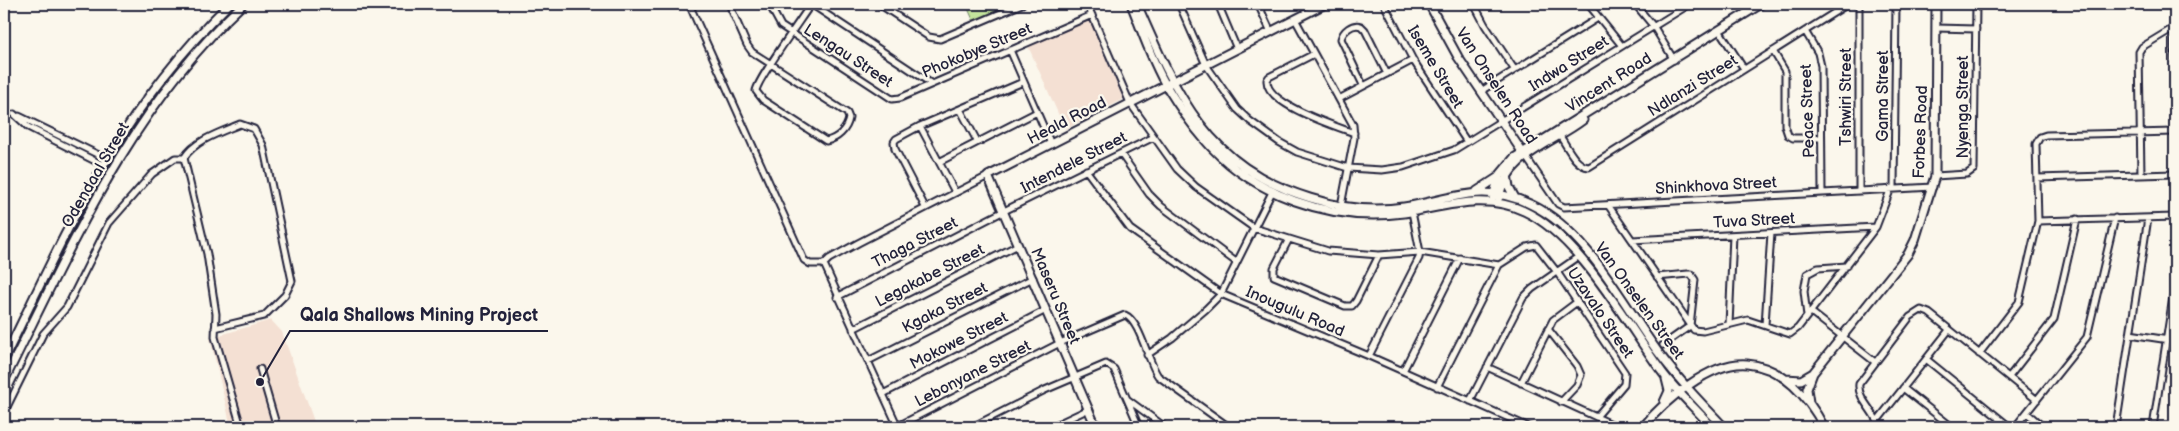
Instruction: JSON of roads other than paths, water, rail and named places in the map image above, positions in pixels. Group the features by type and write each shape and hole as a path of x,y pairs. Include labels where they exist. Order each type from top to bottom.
{"street":[{"name":"Odendaal Street","path":"4,359 105,162 162,80 229,4"},
{"name":"Odendaal Street","path":"4,381 82,224 115,164 151,111 188,63 243,4"},
{"path":"689,4 804,260 810,264 824,264 837,297 898,427"},
{"path":"729,4 748,48 772,63 847,113 849,118 848,125 834,139 826,141 757,94 757,85 772,63 792,34 811,4 932,84"},
{"name":"Lengau Street","path":"769,4 778,22 792,34 887,98 900,98"},
{"path":"879,4 929,37 940,39 1022,4"},
{"path":"1005,4 1007,10"},
{"path":"1087,4 1130,103 1154,137 1187,180 1254,228 1328,251 1379,255 1420,252 1499,265 1437,387"},
{"path":"1130,4 1169,84 1216,143 1237,161 1267,182 1280,188 1341,206 1369,209 1393,208 1474,192 1499,176"},
{"path":"1137,4 1169,84"},
{"name":"Indwa Street","path":"1180,4 1206,65 1242,114 1279,142 1296,152 1348,168 1382,170 1403,167 1454,150 1686,5"},
{"path":"1218,4 1237,49"},
{"path":"1258,4 1270,32"},
{"name":"Heald Road","path":"824,264 829,258 925,207 1325,4"},
{"name":"Iseme Street","path":"1384,4 1412,60 1467,142"},
{"name":"Van Onselen Road","path":"1429,4 1452,47 1524,155"},
{"path":"1474,4 1485,25 1514,69"},
{"path":"1588,4 1622,46"},
{"path":"1635,4 1654,26 1674,59"},
{"name":"Vincent Road","path":"1720,31 1761,4"},
{"name":"Vincent Road","path":"1497,194 1507,174 1524,155 1674,59 1765,4"},
{"name":"Ndlanzi Street","path":"1560,136 1578,162 1588,166 1848,4"},
{"name":"Tshwiri Street","path":"1859,4 1859,190"},
{"name":"Gama Street","path":"1690,326 1696,331 1703,331 1748,320 1790,334 1798,328 1876,227 1893,188 1896,4"},
{"name":"Forbes Road","path":"1808,402 1807,389 1813,373 1908,254 1915,240 1933,187 1935,176 1936,4"},
{"name":"Nyenga Street","path":"1935,176 1967,174 1974,169 1976,4"},
{"name":"Phokobye Street","path":"900,98 1092,15"},
{"path":"1481,91 1598,18"},
{"path":"1295,19 1353,125 1354,133 1341,206"},
{"path":"1363,85 1341,39 1346,30 1355,25 1359,25 1365,30 1387,74"},
{"path":"2175,27 2175,66"},
{"path":"2141,175 2139,52 2142,47 2175,27"},
{"path":"1936,28 1976,29"},
{"path":"1720,31 1744,69"},
{"name":"Peace Street","path":"1806,31 1818,54 1821,66 1822,193"},
{"path":"1010,50 1051,144"},
{"path":"1773,51 1785,72 1786,132 1793,138 1822,138"},
{"path":"1314,54 1270,77 1267,80 1267,87 1303,114 1354,133"},
{"name":"Vincent Road","path":"1495,202 1499,176 1510,162 1560,136 1674,59"},
{"path":"1339,99 1412,60"},
{"path":"925,207 894,145 898,137 1023,82"},
{"name":"Van Onselen Street","path":"1169,84 1204,140 1226,160 1272,192 1312,206 1349,214 1374,215 1412,212 1465,202 1495,202 1516,207 1546,223 1578,256 1664,374 1712,427"},
{"path":"960,109 977,141"},
{"path":"939,162 1037,112"},
{"path":"14,114 105,162 28,127 14,114"},
{"path":"215,328 264,316 285,295 292,281 263,145 254,129 240,124 211,136 188,152 184,158 207,254 216,314 215,328 215,337 241,427"},
{"path":"920,126 955,192"},
{"path":"1979,354 2019,302 2038,220 2036,144 2038,140 2043,135 2175,132"},
{"name":"Intendele Street","path":"1004,211 1154,137"},
{"path":"1120,154 1160,206 1236,262"},
{"name":"Shinkhova Street","path":"1524,155 1561,206 1570,208 1933,187"},
{"path":"4,413 43,334 67,307 109,223 152,174 175,158 184,158"},
{"name":"Inougulu Road","path":"1086,170 1130,229 1221,294 1370,356 1529,427"},
{"path":"1507,174 1509,187 1515,198"},
{"path":"2037,178 2175,174"},
{"name":"Maseru Street","path":"988,176 1096,427"},
{"path":"1229,427 1158,376 1147,355 1182,330 1221,294 1272,192"},
{"name":"Van Onselen Street","path":"1474,192 1515,198 1538,208 1553,218 1581,245 1604,272 1676,374 1724,427"},
{"path":"1608,205 1690,326"},
{"name":"Thaga Street","path":"837,297 1004,211"},
{"path":"1370,356 1414,270 1420,252 1412,212"},
{"path":"2038,220 2175,216"},
{"path":"2015,427 2087,337 2115,218"},
{"path":"2116,427 2148,218"},
{"path":"2009,377 2054,319 2077,219"},
{"name":"Tuva Street","path":"1632,240 1876,227"},
{"path":"1765,326 1771,233"},
{"path":"1729,325 1733,235"},
{"path":"1289,239 1274,268 1274,276 1345,306 1352,306 1356,301 1379,255"},
{"name":"Legakabe Street","path":"853,330 1018,245"},
{"name":"Uzavalo Street","path":"1499,265 1527,247 1533,245 1539,247 1602,337 1626,377 1622,386 1596,417"},
{"path":"1470,402 1523,298 1532,289 1578,256"},
{"path":"1403,371 1460,258"},
{"path":"1847,266 1818,268 1807,274 1804,291 1809,314 1842,336 1875,362"},
{"path":"1657,277 1688,274 1694,277 1696,284 1690,326 1663,345"},
{"name":"Kgaka Street","path":"868,361 1033,278"},
{"path":"2153,427 2175,284"},
{"path":"1521,383 1553,320 1577,302"},
{"name":"Mokowe Street","path":"883,394 1046,310"},
{"path":"1880,427 1878,420 1858,387 1875,362 1917,311 1921,310 1929,313 2037,400"},
{"name":"Lebonyane Street","path":"898,427 1060,343 1125,315 1134,322 1147,355"},
{"path":"1548,329 1577,366 1581,375 1577,385 1561,402"},
{"path":"1878,420 1949,330"},
{"path":"2130,334 2175,341"},
{"path":"1926,359 2010,427"},
{"path":"972,427 1075,377 1108,364 1114,369 1139,427"},
{"path":"1643,427 1661,407 1702,377 1725,368 1745,364 1783,378 1799,390 1824,427"},
{"path":"1487,367 1618,427"},
{"path":"260,369 274,415 276,424 274,427"},
{"path":"1783,378 1801,380 1813,373"},
{"path":"1661,407 1669,391 1664,374"},
{"path":"1676,374 1690,378 1702,377"},
{"path":"1903,388 1952,427"},
{"path":"1126,399 1165,427"},
{"path":"1051,427 1089,409"},
{"path":"2027,413 2043,427"}],"place":[{"name":"Qala Shallows Mining Project","path":"260,382"}]}
